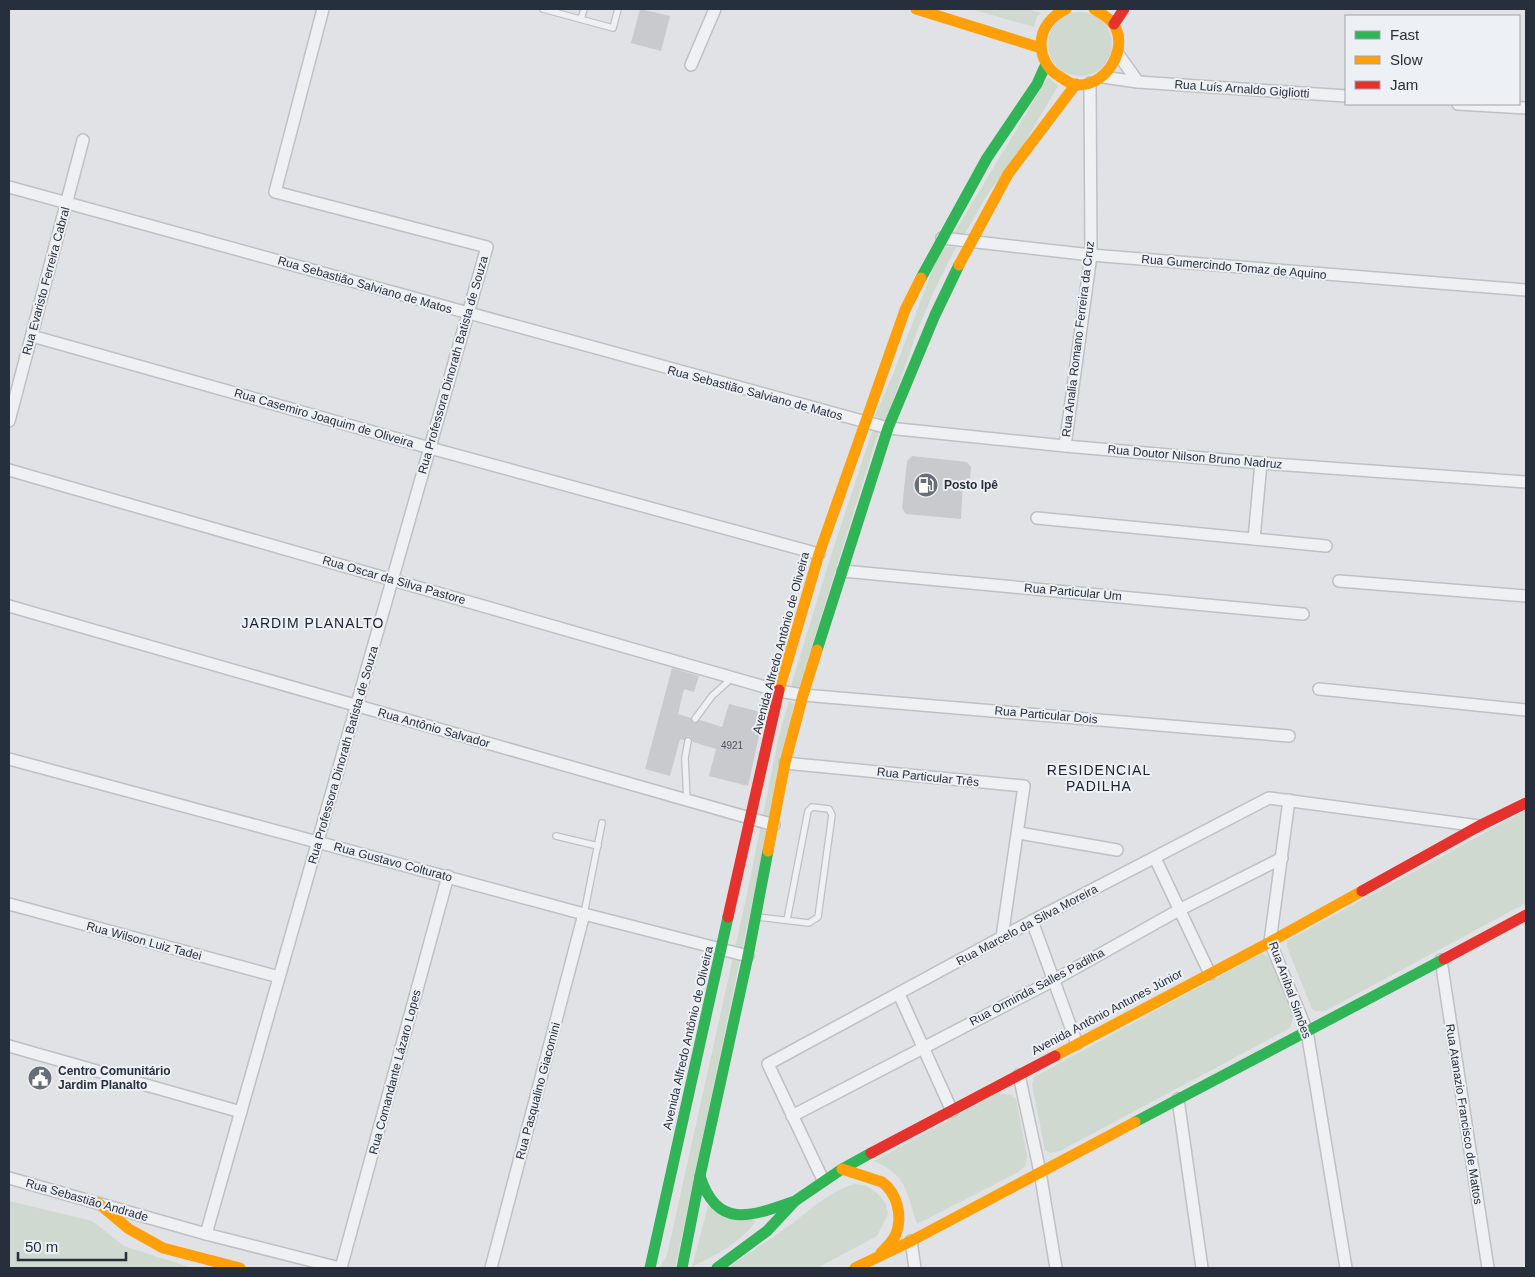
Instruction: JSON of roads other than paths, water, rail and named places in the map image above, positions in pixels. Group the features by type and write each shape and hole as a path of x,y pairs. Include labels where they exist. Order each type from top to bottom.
{"main road":[{"path":"916,9 1041,48"},
{"path":"1065,9 1053,17 1045,28 1041,48 1046,64 1058,78 1076,84 1090,83 1103,76 1111,69 1118,54 1119,39 1114,24 1103,13 1094,9"},
{"path":"1114,24 1124,9"},
{"name":"Avenida Alfredo Antônio de Oliveira","path":"650,1268 779,691 819,554 905,310 942,238 987,158 1037,84 1046,64"},
{"path":"682,1268 756,917 785,763 803,695 888,428 935,315 970,242 1008,174 1076,84"},
{"name":"Avenida Antônio Antunes Júnior","path":"717,1268 767,1230 795,1200 842,1169 1270,942 1479,826 1526,803"},
{"path":"855,1268 911,1242 1526,915"},
{"path":"842,1169 884,1183 893,1192 898,1209 898,1230 892,1242 876,1258"},
{"path":"700,1176 707,1194 713,1203 724,1211 740,1216 757,1214 795,1200"},
{"path":"98,1203 129,1229 163,1248 240,1268"}],"street":[{"name":"Rua Professora Dinorath Batista de Souza","path":"206,1234 487,247 275,192 323,9"},
{"path":"691,65 715,9"},
{"path":"1118,54 1138,82"},
{"name":"Rua Luís Arnaldo Gigliotti","path":"1103,76 1138,82 1345,96"},
{"name":"Rua Analia Romano Ferreira da Cruz","path":"1065,446 1091,255 1090,83"},
{"path":"1475,105 1526,108"},
{"name":"Rua Evaristo Ferreira Cabral","path":"9,422 84,140"},
{"name":"Rua Sebastião Salviano de Matos","path":"9,187 865,423"},
{"name":"Rua Gumercindo Tomaz de Aquino","path":"942,238 1091,255 1526,290"},
{"name":"Rua Casemiro Joaquim de Oliveira","path":"32,336 430,448 819,554"},
{"name":"Rua Doutor Nilson Bruno Nadruz","path":"865,423 888,428 1065,446 1261,463 1526,482"},
{"path":"1254,540 1261,463"},
{"name":"Rua Oscar da Silva Pastore","path":"9,470 779,691"},
{"path":"1037,518 1326,546"},
{"name":"Rua Particular Um","path":"842,571 1304,614"},
{"path":"1339,581 1526,596"},
{"name":"Rua Antônio Salvador","path":"9,606 774,826"},
{"path":"1319,690 1526,710"},
{"name":"Rua Particular Dois","path":"779,691 803,695 1289,736"},
{"name":"Rua Gustavo Colturato","path":"9,759 584,914 748,956"},
{"name":"Rua Particular Três","path":"785,763 1024,786 1019,833 1002,937"},
{"name":"Rua Marcelo da Silva Moreira","path":"792,1116 768,1064 1032,921 1269,798 1479,826"},
{"name":"Rua Aníbal Simões","path":"1289,800 1270,942 1307,1031 1346,1268"},
{"path":"1019,833 1117,850"},
{"path":"1155,858 1210,974"},
{"name":"Rua Orminda Salles Padilha","path":"792,1116 1054,980 1179,910 1282,858"},
{"name":"Rua Comandante Lázaro Lopes","path":"341,1268 448,876"},
{"name":"Rua Wilson Luiz Tadei","path":"9,904 280,977"},
{"name":"Rua Pasqualino Giacomini","path":"491,1268 584,914"},
{"path":"1032,921 1077,1044"},
{"name":"Rua Atanazio Francisco de Mattos","path":"1441,960 1488,1268"},
{"path":"899,994 952,1111"},
{"path":"9,1046 241,1112"},
{"path":"1019,1075 1040,1172 1056,1268"},
{"path":"1178,1099 1202,1268"},
{"path":"792,1116 823,1180"},
{"name":"Rua Sebastião Andrade","path":"9,1178 206,1234 341,1268"},
{"path":"911,1242 915,1268"}],"lane":[{"path":"545,9 613,28 618,9"},
{"path":"581,19 584,9"},
{"path":"695,719 712,696 733,678"},
{"path":"687,801 685,758 688,741"},
{"path":"756,917 809,923 818,917 832,815 829,809 812,807 808,811 788,920"},
{"path":"584,914 602,823"},
{"path":"556,836 598,846"}],"place":[{"name":"Posto Ipê","path":"926,485"},
{"name":"Centro Comunitário Jardim Planalto","path":"40,1078"}],"district":[{"name":"JARDIM PLANALTO","path":"313,623"},
{"name":"RESIDENCIAL PADILHA","path":"1099,778"}]}
